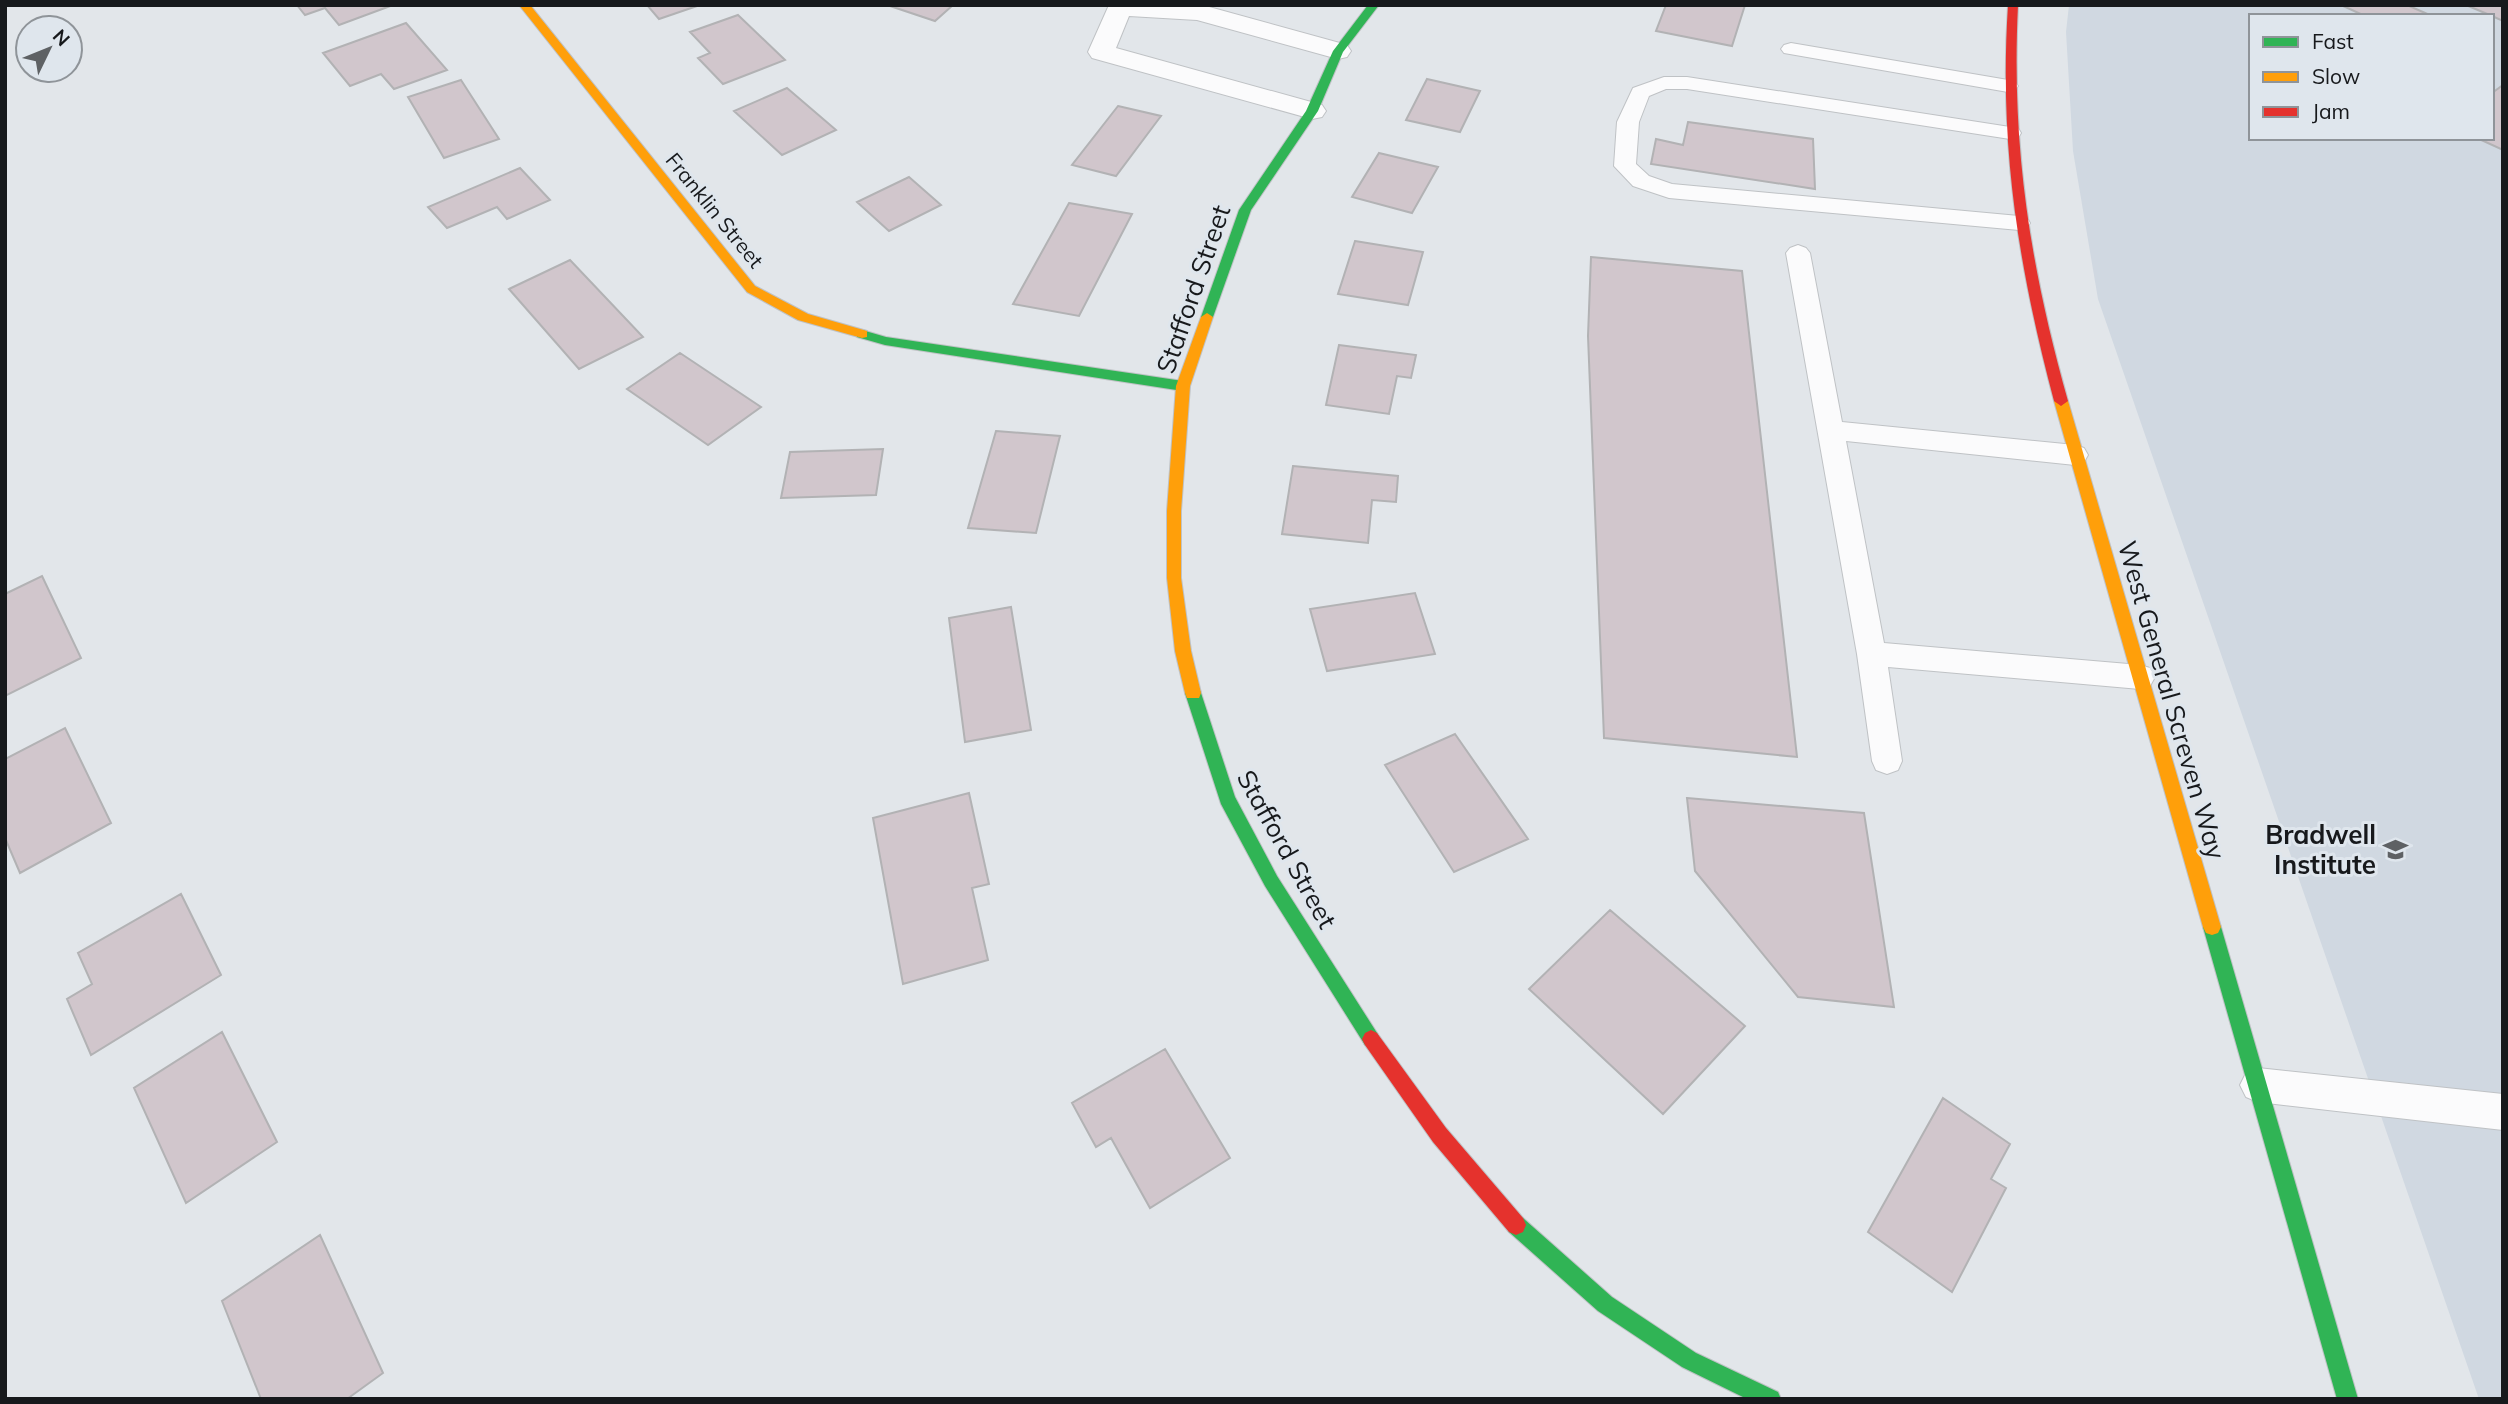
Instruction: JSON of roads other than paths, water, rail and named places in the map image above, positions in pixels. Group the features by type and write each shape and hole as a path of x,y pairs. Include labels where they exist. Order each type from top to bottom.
{"street":[{"name":"Franklin Street","path":"524,5 751,289 803,317 885,341 1184,386"},
{"name":"Stafford Street","path":"1374,5 1338,51 1312,111 1245,210 1184,386 1174,511 1174,578 1183,651 1199,719 1227,799 1271,881 1391,1069 1460,1161 1523,1233 1605,1304 1689,1360 1771,1399"},
{"name":"West General Screven Way","path":"2013,5 2008,86 2010,134 2019,223 2038,320 2348,1399"},
{"path":"1312,111 1101,52 1120,8 1198,12 1338,51"}],"lane":[{"path":"1791,49 2008,86"},
{"path":"2010,134 1687,83 1664,83 1640,92 1628,122 1625,166 1641,181 1669,191 2019,223"},
{"path":"1798,253 1872,654 1887,761"},
{"path":"1832,430 2076,456"},
{"path":"1872,654 2140,677"},
{"path":"2258,1085 2503,1112"}],"place":[{"name":"Bradwell Institute","path":"2396,849"}]}
